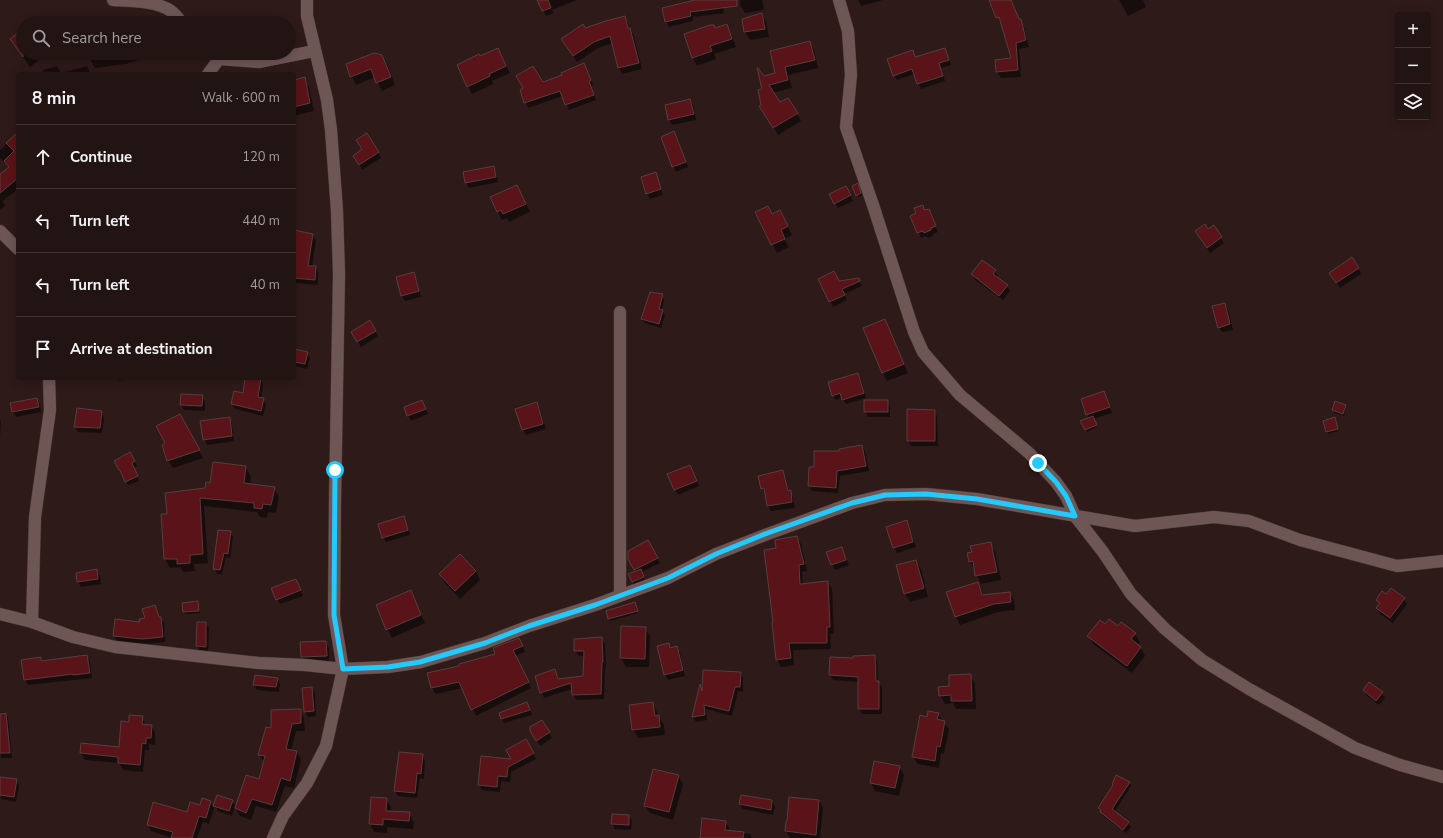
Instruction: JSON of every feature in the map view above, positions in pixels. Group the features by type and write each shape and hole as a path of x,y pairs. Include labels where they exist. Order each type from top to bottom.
{"street":[{"path":"113,0 130,0 155,4 171,11 176,16"},
{"path":"273,838 283,816 307,783 326,746 343,669 334,615 339,274 337,211 332,130 327,100 314,51 307,16 307,0"},
{"path":"839,0 848,31 851,75 846,127 914,332 923,352 960,395 1029,453 1056,482 1066,496 1075,516 1103,552 1131,594 1164,629 1202,660 1249,690 1355,748 1400,765 1443,777"},
{"path":"296,55 314,51"},
{"path":"209,72 213,60"},
{"path":"244,60 259,62 269,60"},
{"path":"0,231 16,247"},
{"path":"620,312 620,595"},
{"path":"32,622 35,517 50,410 49,380"},
{"path":"0,614 32,622 73,637 115,647 259,663 305,665 343,669 388,667 420,662 485,643 529,626 595,605 668,578 716,554 765,534 852,503 885,495 926,494 977,499 1135,526 1214,517 1249,521 1300,540 1397,566 1443,561"}],"building":[{"path":"537,0 548,0 551,8 542,11"},
{"path":"695,0 737,0 737,6 690,12 691,16 665,22 662,8"},
{"path":"989,0 1011,0 1019,19 1021,19 1026,40 1016,43 1018,70 996,72 995,60 1011,58 999,17 996,18"},
{"path":"762,13 765,29 744,32 742,19"},
{"path":"625,16 628,28 630,28 639,63 618,68 610,36 594,42 573,56 561,39 583,24 585,28"},
{"path":"727,24 732,39 710,46 712,51 692,58 684,34 710,25 714,25 715,28"},
{"path":"16,34 16,47 10,39"},
{"path":"810,41 815,60 785,67 788,80 769,85 780,102 788,98 798,113 773,128 759,106 761,105 758,90 762,89 757,68 764,76 775,73 770,51"},
{"path":"498,48 506,66 489,74 490,76 467,87 457,65 479,54 480,56"},
{"path":"945,48 949,60 939,63 943,76 917,84 912,69 893,76 887,59 913,50 915,57"},
{"path":"374,53 382,55 391,77 376,83 371,69 350,77 346,64"},
{"path":"584,63 591,80 589,81 594,95 565,105 560,91 524,103 520,90 523,88 516,76 533,66 543,82 562,75 561,73"},
{"path":"305,77 310,103 296,106 296,79"},
{"path":"690,99 694,114 668,120 665,105"},
{"path":"674,131 686,162 672,167 661,137"},
{"path":"367,133 379,152 359,165 353,156 362,149 356,140"},
{"path":"16,134 16,180 0,193 0,174 9,167 4,161 14,151 6,143"},
{"path":"494,166 496,177 465,183 463,172"},
{"path":"656,172 661,189 646,194 641,177"},
{"path":"858,183 861,193 856,196 852,186"},
{"path":"517,185 526,204 503,214 501,210 497,212 490,197"},
{"path":"846,186 851,195 834,204 829,194"},
{"path":"923,205 924,210 929,209 936,226 924,233 923,231 917,233 910,216 916,213 914,208"},
{"path":"768,206 772,214 780,210 788,226 781,230 785,239 771,245 755,212"},
{"path":"1205,224 1208,229 1214,225 1222,237 1207,248 1195,231"},
{"path":"296,230 313,234 308,266 316,266 315,280 296,278"},
{"path":"1352,257 1359,268 1336,283 1329,273"},
{"path":"982,260 996,270 993,274 1008,285 999,296 971,274"},
{"path":"834,271 839,281 859,278 860,281 842,289 845,295 829,302 818,279"},
{"path":"414,272 419,291 401,296 396,277"},
{"path":"650,292 663,294 659,309 663,310 659,324 641,319"},
{"path":"1225,303 1230,324 1218,328 1212,306"},
{"path":"885,319 904,364 882,373 863,328"},
{"path":"370,320 376,331 357,342 351,332"},
{"path":"296,349 308,352 305,364 296,362"},
{"path":"858,373 864,393 842,400 840,393 832,396 828,382"},
{"path":"245,380 261,380 258,397 264,398 261,411 231,404 234,391 243,393"},
{"path":"1104,391 1110,407 1086,415 1081,399"},
{"path":"181,394 203,395 202,406 180,405"},
{"path":"37,398 39,407 12,412 10,403"},
{"path":"422,400 426,409 407,416 404,407"},
{"path":"864,400 888,400 888,412 864,412"},
{"path":"1335,401 1346,405 1343,414 1332,410"},
{"path":"537,402 543,424 522,430 515,409"},
{"path":"77,408 102,411 100,428 74,427"},
{"path":"907,409 935,410 935,441 907,441"},
{"path":"180,414 200,450 167,461 162,445 165,443 156,426"},
{"path":"1093,416 1097,425 1085,430 1080,421"},
{"path":"230,417 232,436 203,440 200,421"},
{"path":"1335,417 1338,429 1326,432 1323,421"},
{"path":"862,445 866,466 837,471 836,488 808,486 809,467 814,467 814,451 839,451 839,449"},
{"path":"130,452 135,461 132,463 138,476 125,482 114,461"},
{"path":"213,462 246,466 244,483 275,487 271,505 263,504 262,509 254,508 254,503 200,498 203,554 190,555 190,563 177,564 177,559 164,559 161,514 167,514 165,493 205,488 206,482 210,483"},
{"path":"690,465 697,481 674,490 667,474"},
{"path":"783,470 788,491 791,490 792,502 767,506 764,488 761,489 758,476"},
{"path":"404,516 408,530 382,538 378,524"},
{"path":"907,520 913,542 893,548 886,527"},
{"path":"218,530 231,531 228,554 224,553 220,570 213,569"},
{"path":"797,536 804,564 799,565 800,584 828,581 830,627 827,627 827,643 789,643 791,658 776,660 764,550 776,548 775,540"},
{"path":"648,540 658,558 634,570 628,559 628,551"},
{"path":"991,542 997,572 975,576 973,561 969,562 967,553 972,552 970,546"},
{"path":"842,547 846,560 831,565 826,552"},
{"path":"460,554 476,571 455,591 439,574"},
{"path":"916,560 924,588 904,594 896,565"},
{"path":"97,569 98,579 77,582 76,573"},
{"path":"641,569 644,577 632,582 628,574"},
{"path":"296,579 301,590 276,600 271,588"},
{"path":"978,582 982,595 1010,592 1011,602 994,604 955,617 946,592"},
{"path":"1391,588 1405,598 1390,618 1376,608 1380,603 1376,600 1382,591 1386,594"},
{"path":"411,590 421,615 386,630 376,605"},
{"path":"198,601 199,611 183,612 182,603"},
{"path":"635,602 638,611 608,619 606,611"},
{"path":"155,605 159,617 161,617 163,637 142,639 113,636 115,619 140,622 139,619 145,618 142,609"},
{"path":"1109,619 1118,626 1121,622 1136,633 1131,639 1141,647 1127,666 1087,636 1100,620 1105,624"},
{"path":"197,622 206,622 206,647 196,646"},
{"path":"621,626 646,627 645,659 620,658"},
{"path":"602,637 603,662 601,694 572,695 571,683 540,693 535,676 555,669 558,679 583,676 584,651 574,651 574,639"},
{"path":"519,638 523,646 513,650 529,682 471,710 459,682 431,688 427,673 459,666 459,664 495,654 493,648"},
{"path":"326,641 327,656 301,657 300,642"},
{"path":"669,643 670,648 677,646 683,670 664,675 657,646"},
{"path":"87,655 90,673 24,680 21,660 41,657 41,661"},
{"path":"875,655 876,681 879,681 879,709 858,709 858,677 829,675 830,657 853,658 853,656"},
{"path":"703,670 741,672 740,687 735,687 729,711 704,705 705,715 692,717 700,684 702,691"},
{"path":"971,674 972,701 951,701 951,695 939,696 938,687 949,686 949,675"},
{"path":"255,675 278,678 276,687 253,685"},
{"path":"1369,682 1383,692 1376,701 1363,690"},
{"path":"312,687 314,711 304,712 302,688"},
{"path":"527,702 530,710 501,719 499,713"},
{"path":"653,702 655,716 659,715 660,727 632,730 629,705"},
{"path":"301,709 301,723 292,724 286,749 297,751 290,781 281,778 272,805 252,799 246,813 235,808 246,775 259,779 265,756 258,755 266,727 271,728 271,710"},
{"path":"928,711 939,713 937,719 945,721 940,747 937,746 935,761 912,757 920,715 927,717"},
{"path":"6,713 10,753 0,753 0,714"},
{"path":"129,715 143,716 142,724 152,725 151,738 146,738 146,744 142,743 140,765 118,763 118,757 80,753 81,743 119,747 121,721 129,722"},
{"path":"542,720 550,732 536,741 530,731 530,727"},
{"path":"526,739 534,753 508,767 507,777 498,776 497,787 478,785 481,756 511,759 506,750"},
{"path":"399,752 423,754 421,774 417,773 415,793 394,791"},
{"path":"874,761 900,766 895,788 870,783"},
{"path":"653,769 679,775 669,812 644,806"},
{"path":"1116,775 1130,782 1112,809 1129,822 1123,830 1100,812 1101,810 1098,808 1113,785 1112,784"},
{"path":"0,777 17,779 14,797 0,795"},
{"path":"217,795 233,800 229,811 213,806"},
{"path":"741,795 772,800 771,810 739,804"},
{"path":"371,797 387,798 386,811 410,812 409,821 383,819 383,825 369,824"},
{"path":"789,797 819,800 816,835 785,831"},
{"path":"202,798 211,801 206,818 199,816 192,838 171,838 173,832 147,825 153,802 187,812 190,802 200,805"},
{"path":"612,814 629,815 629,825 611,824"},
{"path":"702,818 726,821 725,830 744,832 743,838 700,838"}],"route":[{"path":"335,470 334,615 343,669 388,667 420,662 485,643 529,626 595,605 668,578 716,554 765,534 852,503 885,495 926,494 977,499 1075,516 1066,496 1056,482 1038,463"}]}
